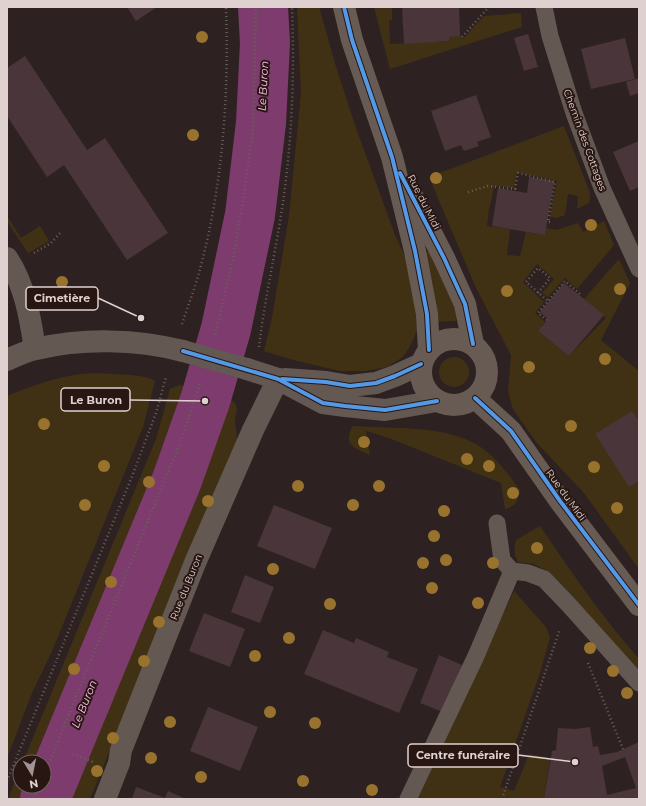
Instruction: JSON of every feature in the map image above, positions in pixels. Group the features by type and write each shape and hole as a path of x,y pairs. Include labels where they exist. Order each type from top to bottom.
{"main road":[{"name":"Rue du Midi","path":"344,7 352,40 392,157 416,251 427,314 425,357"},
{"name":"Rue du Midi","path":"392,157 444,258 465,304 473,344"},
{"path":"450,338 458,338 473,344 481,351 486,361 488,371 482,390 475,398 457,406 437,401 429,394 423,385 421,375 425,357 435,344 450,338"},
{"name":"Rue du Midi","path":"475,398 511,431 560,501 639,605"}],"street":[{"path":"7,258 16,271 29,310 35,349"},
{"path":"7,360 35,349 82,342 128,342 183,351 247,369 278,379 323,403 385,410 437,401"},
{"path":"278,379 326,382 350,386 376,383 395,376 425,357"},
{"name":"Rue du Buron","path":"105,799 121,750 195,563 278,379"}],"lane":[{"name":"Chemin des Cottages","path":"544,7 550,36 574,113 602,188 639,269"},
{"path":"497,524 502,560 512,570 528,573 544,579 639,683"},
{"path":"408,799 476,656 512,570"}],"path":[{"path":"182,324 200,269 213,208 222,152 228,43 226,7"},
{"path":"214,338 233,258 253,129 256,7"},
{"path":"252,348 259,350 263,316 281,215 287,171 294,52 292,7"},
{"path":"462,37 488,8"},
{"path":"468,192 488,186 515,189 518,174 555,182 548,222 550,222"},
{"path":"32,255 51,243 62,231"},
{"path":"538,293 550,278 538,268 526,282 538,293 548,301"},
{"path":"547,320 538,313 565,281 581,295"},
{"path":"52,756 179,446 202,375"},
{"path":"7,781 133,474 156,413 166,377"},
{"path":"502,799 568,604"},
{"path":"587,661 623,749"},
{"path":"73,754 93,762"}],"shaded area":[{"path":"297,7 319,7 336,67 357,131 395,235 408,263 420,324 403,357 387,367 366,371 340,371 293,360 264,351 272,318 289,216 301,93"},
{"path":"374,7 392,7 392,20 389,20 390,44 449,41 449,37 460,36 463,39 484,16 521,13 522,27 390,69"},
{"path":"564,126 590,193 589,203 577,209 578,196 568,194 565,215 557,218 550,217 557,181 517,172 514,188 494,186 487,226 510,229 507,255 520,256 526,232 545,235 546,228 556,230 578,223 583,232 604,221 614,245 577,289 565,278 548,297 542,293 554,279 537,264 523,282 544,302 535,313 545,322 538,331 569,356 606,318 584,299 619,259 630,283 601,340 639,371 639,421 632,411 596,434 639,481 639,569 584,493 536,442 513,409 508,391 511,355 476,288 429,177"},
{"path":"7,216 21,238 40,226 49,241 28,253 7,221"},
{"path":"426,252 430,252 455,307 458,316 456,321 436,322 434,291"},
{"path":"454,357 465,361 469,372 465,383 454,387 443,383 439,372 443,361"},
{"path":"96,373 145,377 155,381 143,427 53,649 32,693 7,758 7,396 50,380 73,375"},
{"path":"181,385 195,390 187,415 50,754 26,754 156,439 170,389"},
{"path":"216,396 235,403 237,410 235,419 237,439 90,799 55,799 200,445"},
{"path":"353,426 404,428 440,432 457,436 472,442 491,455 509,475 520,490 519,497 514,505 505,509 501,483 389,438 366,431 370,455 364,453 355,448 349,442 350,432"},
{"path":"540,526 588,594 639,659 639,675 545,570 534,564 518,562 515,551 516,540"},
{"path":"514,591 546,627 550,637 540,673 500,787 514,791 529,754 550,758 544,799 416,799"},
{"path":"12,789 12,794 33,794 31,799 8,799"}],"building":[{"path":"127,7 157,7 136,21"},
{"path":"402,7 459,7 460,36 449,37 449,41 404,44"},
{"path":"528,34 538,67 524,71 514,38"},
{"path":"625,38 635,79 591,89 581,49"},
{"path":"25,56 87,150 105,138 168,233 127,260 64,165 47,177 7,116 7,68"},
{"path":"639,78 639,93 630,96 626,82"},
{"path":"476,95 491,137 477,142 479,146 464,151 461,145 445,151 431,111"},
{"path":"639,141 639,187 630,191 613,152"},
{"path":"529,177 554,181 545,235 492,226 498,188 527,193"},
{"path":"564,283 604,315 569,356 538,331 548,319 540,312"},
{"path":"632,411 639,421 639,481 629,487 595,434"},
{"path":"274,505 332,528 315,569 257,546"},
{"path":"245,575 274,587 260,623 231,612"},
{"path":"204,613 245,629 230,667 189,651"},
{"path":"323,630 354,643 356,638 389,652 387,657 418,669 399,713 304,674"},
{"path":"439,655 462,665 443,712 420,703"},
{"path":"208,707 258,727 240,771 190,751"},
{"path":"590,727 593,747 598,746 600,755 617,752 639,742 639,799 544,799 552,751 556,750 558,728 575,729","holes":["625,757 636,788 607,795 602,766"]},
{"path":"136,787 165,798 168,791 186,799 132,799"}],"waterway":[{"name":"Le Buron","path":"45,799 177,480 205,401 226,329 250,215 261,123 265,43 263,7"}],"cycle path":[{"path":"344,7 352,40 392,157 415,251 427,314 429,350"},
{"path":"400,173 444,258 465,304 473,344"},
{"path":"183,351 278,379 323,403 385,410 437,401"},
{"path":"282,379 326,382 350,386 376,383 421,364"},
{"path":"475,398 511,431 560,501 639,605"}],"place":[{"name":"Cimetière","path":"141,318"},
{"name":"Le Buron","path":"205,401"},
{"name":"Centre funéraire","path":"575,762"}]}
